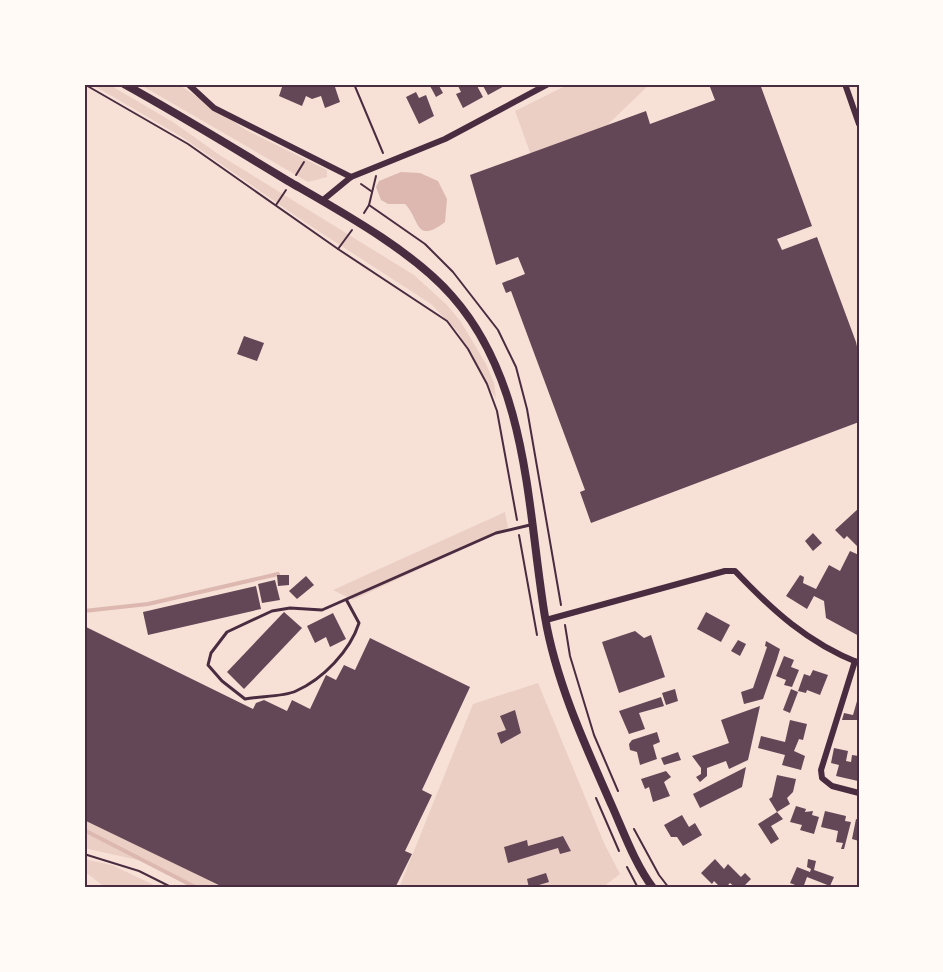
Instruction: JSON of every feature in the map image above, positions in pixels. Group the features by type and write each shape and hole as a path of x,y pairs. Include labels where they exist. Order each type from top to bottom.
{"street":[{"path":"124,84 323,200 420,266 452,295 477,329 501,378 513,414 546,620 560,675 580,734 622,829 653,888"},
{"path":"188,84 214,108 351,177"},
{"path":"323,200 351,177 445,139 538,86 548,84"},
{"path":"845,84 859,124"},
{"path":"546,620 725,571 735,571 777,614 807,636 857,662 820,770 822,778 832,786 859,793"}],"lane":[{"path":"347,601 359,623 354,638 342,655 295,692 246,699 222,681 208,665 211,653 227,632 272,611 290,608 321,610 347,601 442,555 518,526 532,525"}],"path":[{"path":"84,84 188,144 338,249 447,321 468,349 487,384 497,411 539,642"},
{"path":"354,84 374,136 388,163"},
{"path":"369,206 371,191"},
{"path":"595,795 638,888"},
{"path":"84,854 139,871 173,888"}],"shaded area":[{"path":"91,84 108,84 173,122 221,156 414,275 447,305 461,322 486,364 494,383 496,399 458,332 431,304 306,223 182,137"},
{"path":"139,84 178,84 246,130 327,170 327,177 308,182"},
{"path":"569,84 650,84 601,131 532,158 515,111"},
{"path":"401,172 420,173 438,181 447,199 445,222 428,231 423,230 405,204 388,204 381,200 376,187 379,181"},
{"path":"505,512 508,528 353,600 333,590"},
{"path":"538,683 604,843 620,874 602,888 399,888 473,704"},
{"path":"84,817 230,888 193,888 142,861 84,848"},
{"path":"84,859 112,865 160,888 106,888 84,871"}],"building":[{"path":"283,84 334,84 340,102 325,108 321,96 312,99 306,96 302,106 279,96"},
{"path":"429,84 438,84 443,93 436,97"},
{"path":"457,84 471,86 476,84 483,97 463,108 456,94 461,92"},
{"path":"482,84 508,84 488,95"},
{"path":"717,84 760,84 812,226 777,239 782,250 817,237 856,342 859,356 859,422 591,523 580,492 585,490 511,291 506,293 502,283 525,274 518,257 496,265 470,175 646,111 650,124 715,100 710,87"},
{"path":"416,92 419,98 426,95 434,116 419,124 406,97"},
{"path":"244,336 264,343 257,361 237,354"},
{"path":"859,508 858,547 847,536 844,539 835,530"},
{"path":"813,533 822,543 813,551 805,541"},
{"path":"850,551 859,555 859,636 826,618 824,601 814,596 807,609 786,596 800,575 804,577 803,583 816,589 829,565 840,571"},
{"path":"277,575 289,575 289,585 278,586"},
{"path":"306,576 314,585 297,599 289,591"},
{"path":"275,580 280,600 262,603 258,584"},
{"path":"256,586 261,609 148,635 143,612"},
{"path":"284,612 302,628 244,689 227,672"},
{"path":"706,612 730,625 721,642 697,629"},
{"path":"333,613 346,639 330,647 326,637 315,643 307,626"},
{"path":"84,626 253,709 256,703 264,700 287,711 292,700 310,709 326,675 336,680 344,665 355,670 370,638 470,687 422,790 432,795 405,851 412,854 395,888 225,888 84,820"},
{"path":"635,631 644,638 651,635 665,677 619,693 602,642"},
{"path":"738,640 746,644 740,656 731,651"},
{"path":"766,641 780,649 777,659 763,699 744,704 741,692 753,688 767,647 765,646"},
{"path":"784,656 794,660 791,667 799,670 792,687 784,685 786,680 776,676"},
{"path":"813,670 828,675 820,695 807,690 806,693 798,691 804,674 810,676"},
{"path":"675,689 678,701 666,705 662,693"},
{"path":"791,689 798,692 790,713 783,710"},
{"path":"859,694 859,720 842,720 844,713 853,715"},
{"path":"661,697 664,706 639,713 645,729 629,734 619,711"},
{"path":"760,706 748,760 729,769 726,761 707,768 707,776 700,782 696,777 701,774 701,768 692,756 729,743 721,720"},
{"path":"515,710 521,733 501,744 497,733 506,730 500,716"},
{"path":"790,720 807,724 803,740 799,739 794,751 805,756 801,770 782,765 785,755 758,748 761,736 785,742"},
{"path":"657,732 660,742 653,745 657,759 640,765 637,752 630,750 629,744 632,740"},
{"path":"834,748 848,751 846,761 851,762 852,755 859,756 858,781 836,776 839,765 831,763"},
{"path":"678,752 681,760 664,765 661,758"},
{"path":"746,767 742,787 700,808 693,794"},
{"path":"666,771 671,777 664,782 670,796 653,802 649,787 645,789 641,779"},
{"path":"777,775 796,779 793,792 787,798 790,804 777,812 769,799 772,797"},
{"path":"796,806 806,809 805,812 813,811 812,815 819,817 814,834 800,830 802,825 790,822"},
{"path":"825,811 846,816 845,821 851,822 844,849 841,849 843,843 836,842 838,831 821,827"},
{"path":"777,812 783,819 771,826 779,839 771,844 758,824"},
{"path":"682,815 689,827 695,823 702,835 683,846 677,837 671,837 664,825"},
{"path":"856,819 859,820 859,841 852,839"},
{"path":"563,836 571,851 560,854 558,848 508,863 504,847 527,840 528,846"},
{"path":"715,859 724,869 728,864 741,877 745,873 751,879 742,888 736,888 730,883 725,888 721,888 714,881 712,884 701,873"},
{"path":"808,859 816,861 814,870 834,877 830,886 807,877 803,888 790,883 797,867 810,872 811,869 807,867"},
{"path":"546,873 549,882 529,888 527,879"}],"waterway":[{"path":"84,611 148,604 278,574"},
{"path":"84,830 197,888"}]}
